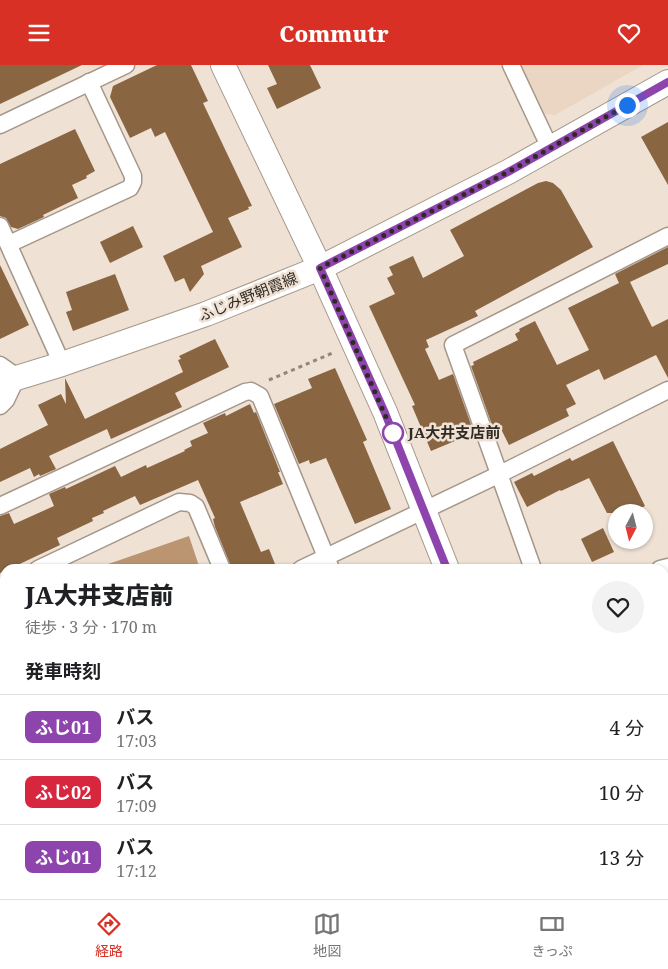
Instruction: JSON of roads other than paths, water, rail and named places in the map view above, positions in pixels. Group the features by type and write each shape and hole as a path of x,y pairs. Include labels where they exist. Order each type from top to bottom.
{"main road":[{"path":"223,65 320,268 385,413 445,564"},
{"name":"ふじみ野朝霞線","path":"6,375 62,363 206,314 320,268 508,172 668,82"}],"street":[{"path":"0,125 126,65"},
{"path":"511,65 550,148"},
{"path":"8,244 130,188 133,182 133,176 89,82"},
{"path":"0,226 62,363"},
{"path":"531,564 453,345 668,236"},
{"path":"0,406 6,400 6,375"},
{"path":"0,506 245,391 256,393 260,396 328,563 424,510 668,390"},
{"path":"49,564 179,502 190,503 196,507 220,564"}],"place":[{"name":"JA大井支店前","path":"393,433"}]}
